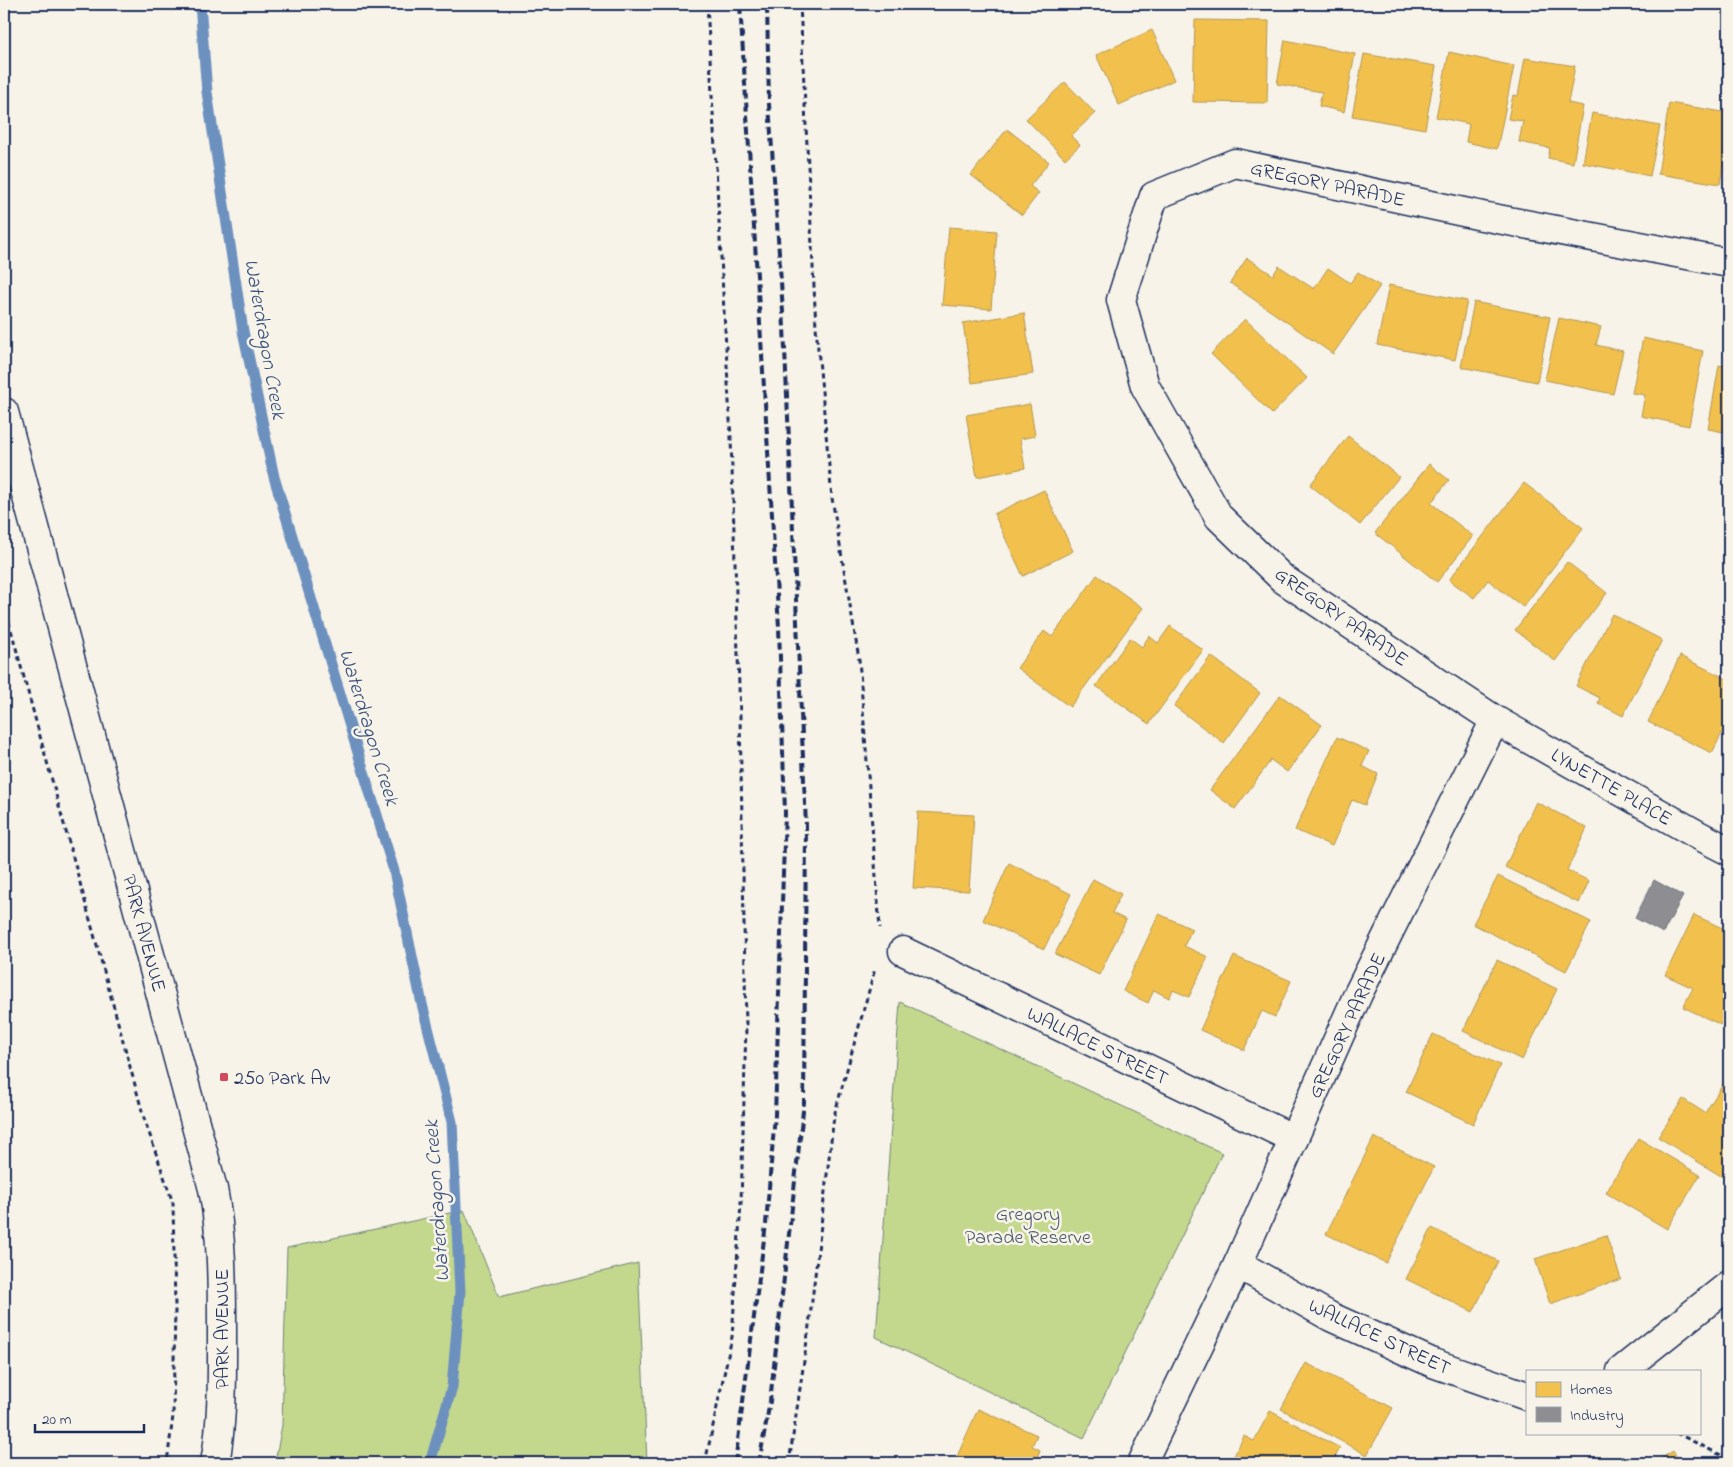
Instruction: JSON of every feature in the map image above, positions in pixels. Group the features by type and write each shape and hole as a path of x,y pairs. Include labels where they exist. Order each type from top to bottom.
{"street":[{"name":"GREGORY PARADE","path":"1142,1463 1238,1264 1358,994 1495,720 1283,579 1219,516 1146,386 1121,300 1154,196 1235,164 1482,216 1729,263"},
{"name":"PARK AVENUE","path":"4,412 215,1197 220,1223 222,1253 222,1380 215,1463"},
{"name":"LYNETTE PLACE","path":"1495,720 1729,851"},
{"name":"WALLACE STREET","path":"892,946 1294,1139"},
{"name":"WALLACE STREET","path":"1238,1264 1330,1317 1433,1363 1526,1396"},
{"path":"1622,1370 1729,1285"}],"path":[{"path":"704,1463 732,1337 741,1203 746,1027 740,716 731,438 707,4"},
{"path":"789,1463 808,1334 834,1116 873,978 892,946 859,659 832,498 816,327 800,4"},
{"path":"4,604 144,1118 173,1203 175,1308 173,1416 167,1463"},
{"path":"1678,1434 1729,1459"}],"green space":[{"name":"Gregory Parade Reserve","path":"900,1002 1222,1153 1084,1438 876,1337"},
{"path":"464,1210 499,1297 638,1263 647,1463 275,1463 282,1425 287,1248"}],"building: Homes":[{"path":"1195,20 1269,21 1267,103 1193,102"},
{"path":"1152,30 1174,80 1119,105 1096,55"},
{"path":"1285,40 1355,54 1344,112 1319,106 1322,92 1277,84"},
{"path":"1449,52 1514,66 1497,149 1466,142 1469,124 1436,117"},
{"path":"1364,54 1436,66 1425,129 1352,116"},
{"path":"1525,58 1575,66 1568,103 1583,106 1573,163 1548,158 1550,148 1519,142 1523,121 1508,119 1513,95 1518,96"},
{"path":"1065,82 1095,113 1071,136 1080,145 1065,159 1026,119"},
{"path":"1669,103 1729,113 1729,130 1720,184 1658,174"},
{"path":"1592,113 1660,126 1650,176 1583,163"},
{"path":"1007,129 1049,162 1030,186 1039,193 1022,215 971,175"},
{"path":"949,227 997,231 991,309 942,305"},
{"path":"1247,258 1273,275 1279,266 1314,289 1328,268 1350,283 1358,272 1380,286 1333,354 1230,283"},
{"path":"1389,285 1467,301 1455,360 1377,345"},
{"path":"1474,302 1550,317 1537,382 1461,367"},
{"path":"1024,313 1033,374 972,383 963,323"},
{"path":"1559,318 1601,327 1596,345 1623,351 1613,394 1545,380"},
{"path":"1245,319 1307,378 1272,414 1211,354"},
{"path":"1643,338 1703,351 1689,426 1641,416 1645,395 1632,393"},
{"path":"1719,365 1729,367 1729,433 1708,429"},
{"path":"1030,404 1035,436 1020,439 1025,468 977,477 966,415"},
{"path":"1348,436 1399,477 1360,525 1310,485"},
{"path":"1429,464 1449,480 1431,503 1473,536 1437,582 1375,533"},
{"path":"1524,483 1583,528 1523,607 1488,580 1474,598 1449,580"},
{"path":"1044,490 1073,551 1023,576 994,514"},
{"path":"1567,562 1607,593 1555,661 1515,630"},
{"path":"1097,575 1143,608 1070,707 1017,668 1044,631 1052,637"},
{"path":"1612,614 1662,640 1623,716 1598,703 1600,698 1576,686"},
{"path":"1170,626 1203,650 1149,724 1096,686 1130,638 1142,647 1149,636 1158,643"},
{"path":"1211,656 1260,693 1224,743 1174,706"},
{"path":"1680,656 1729,680 1729,719 1712,753 1648,722"},
{"path":"1280,695 1322,725 1287,772 1271,760 1235,809 1210,790"},
{"path":"1337,737 1369,751 1362,766 1378,774 1365,805 1352,800 1332,846 1295,830"},
{"path":"1536,802 1587,828 1567,870 1589,881 1579,903 1505,867"},
{"path":"918,812 974,815 969,891 913,888"},
{"path":"1009,863 1071,894 1044,949 983,920"},
{"path":"1498,876 1591,922 1566,971 1473,924"},
{"path":"1093,879 1121,894 1112,913 1126,920 1099,975 1055,954"},
{"path":"1159,914 1192,929 1184,946 1208,957 1189,997 1173,990 1169,998 1154,990 1148,1003 1123,991"},
{"path":"1694,915 1729,931 1729,1007 1721,1025 1683,1007 1693,988 1665,975"},
{"path":"1234,956 1291,981 1275,1017 1262,1011 1244,1050 1200,1030"},
{"path":"1497,960 1557,989 1522,1060 1463,1031"},
{"path":"1433,1034 1500,1065 1473,1124 1406,1092"},
{"path":"1723,1084 1729,1088 1729,1169 1724,1178 1658,1137 1683,1099 1705,1113"},
{"path":"1374,1137 1434,1167 1386,1263 1326,1234"},
{"path":"1638,1138 1700,1175 1667,1229 1606,1193"},
{"path":"1432,1228 1498,1261 1473,1312 1406,1279"},
{"path":"1606,1235 1621,1279 1550,1304 1535,1259"},
{"path":"1306,1363 1393,1408 1367,1455 1281,1409"},
{"path":"978,1409 1037,1435 1032,1446 1040,1450 1035,1463 961,1463 955,1461"},
{"path":"1270,1411 1340,1448 1332,1463 1231,1462 1244,1436 1254,1441"},
{"path":"1673,1451 1681,1463 1654,1463"}],"building: Industry":[{"path":"1654,880 1683,896 1663,933 1635,918"}],"waterway":[{"name":"Waterdragon Creek","path":"200,4 207,92 243,331 274,477 394,871 422,1004 452,1122 460,1292 452,1387 430,1463"}],"railway":[{"path":"735,1463 766,1224 775,1115 785,813 779,627 740,4"},
{"path":"759,1463 770,1401 804,1102 806,826 784,327 769,104 767,4"}],"place":[{"name":"250 Park Av","path":"224,1077"}]}
